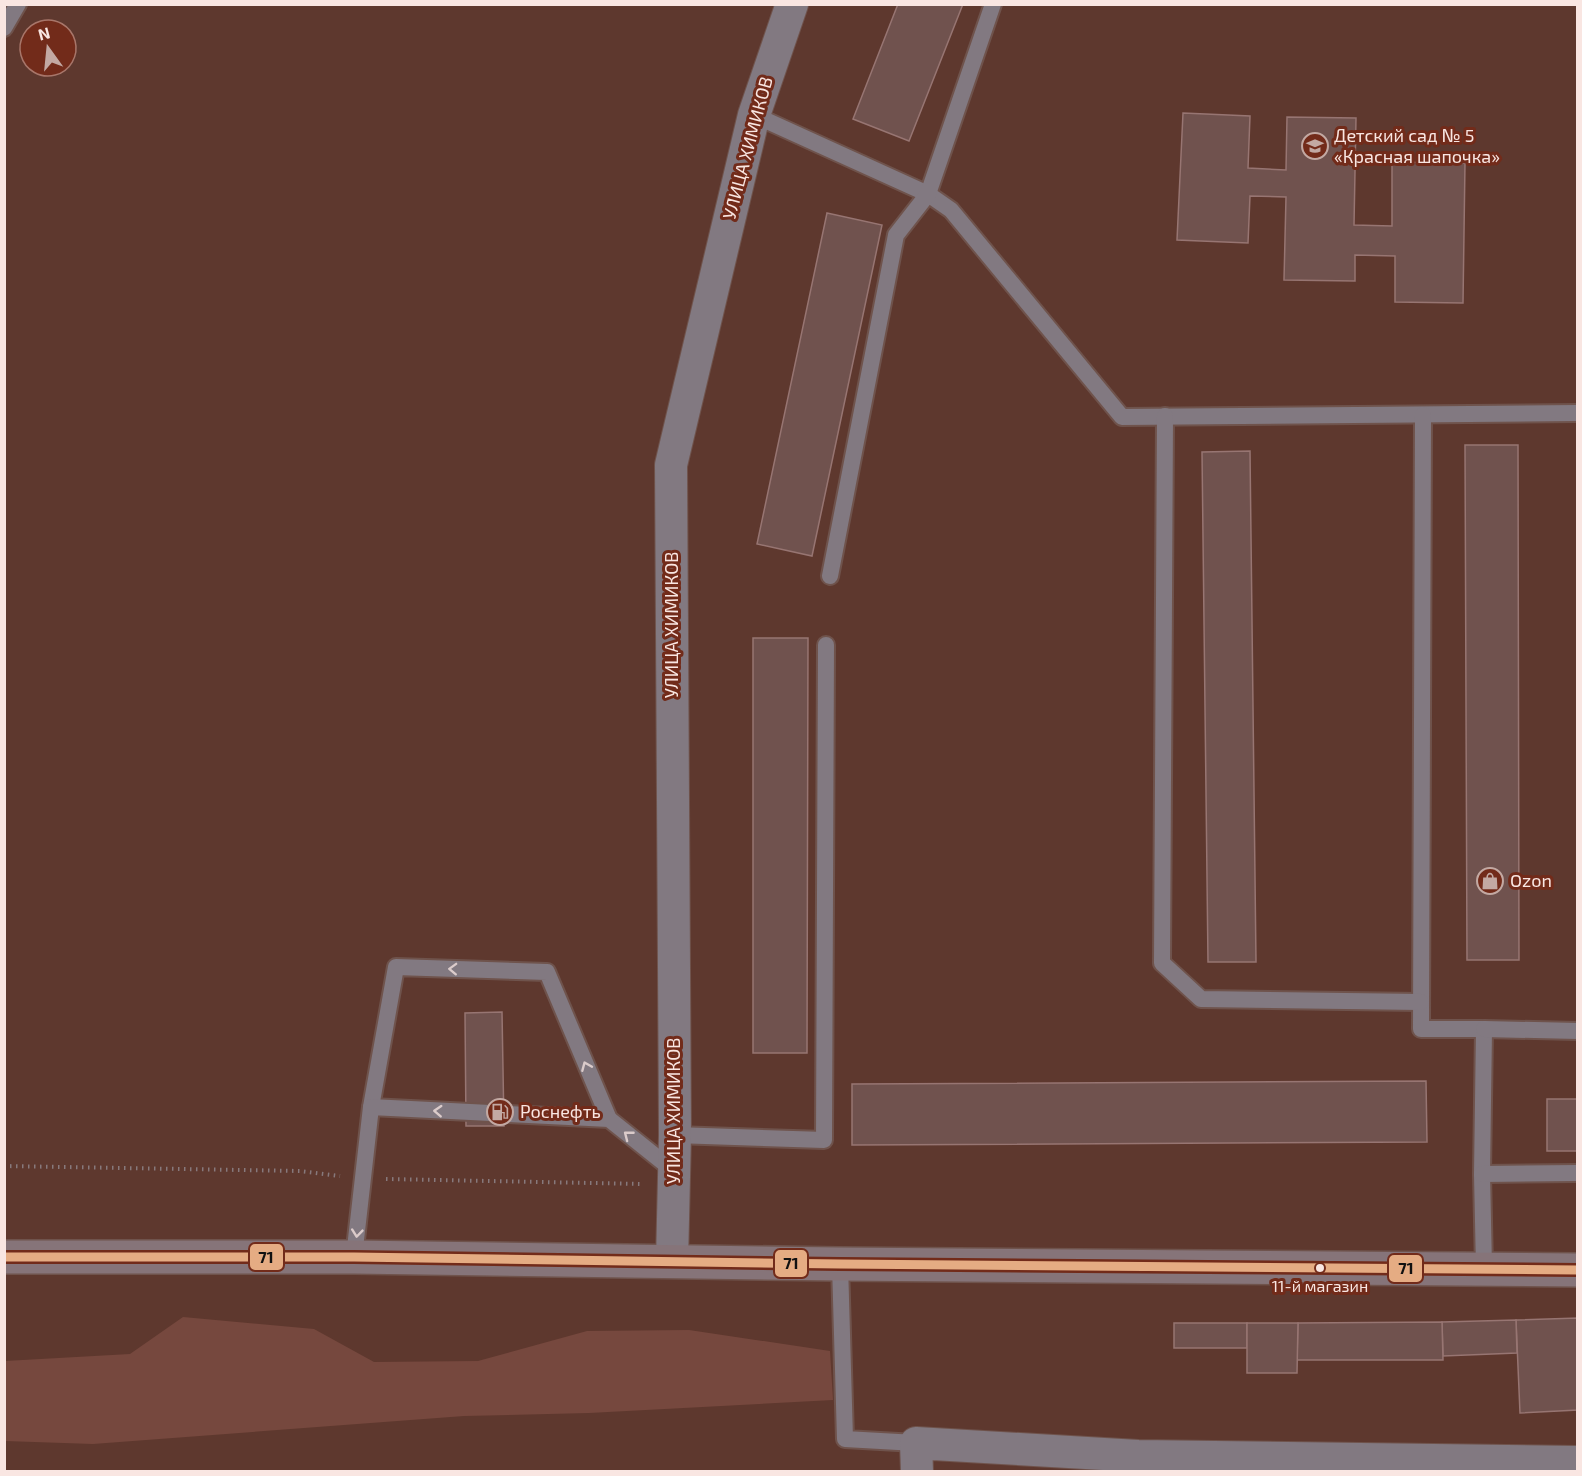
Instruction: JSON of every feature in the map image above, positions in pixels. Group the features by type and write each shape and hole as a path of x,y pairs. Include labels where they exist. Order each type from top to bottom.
{"main road":[{"path":"4,1257 354,1257 840,1264 1578,1270"}],"street":[{"name":"УЛИЦА ХИМИКОВ","path":"672,1261 675,1135 671,465 754,114 792,4"},
{"path":"916,1457 1138,1456 1578,1462"}],"lane":[{"path":"4,28 18,4"},
{"path":"830,576 896,235 928,194 993,4"},
{"path":"754,114 928,194 951,210 1122,417 1578,413"},
{"path":"1423,415 1421,1029 1578,1031"},
{"path":"1165,416 1161,963 1201,999 1421,1002"},
{"path":"675,1135 824,1140 826,645"},
{"path":"354,1257 371,1107 396,967 547,972 609,1119 674,1171"},
{"path":"1484,1029 1482,1174 1484,1268"},
{"path":"371,1107 609,1119"},
{"path":"1482,1174 1578,1173"},
{"path":"840,1264 845,1439 916,1457"}],"shaded area":[{"path":"183,1317 314,1329 374,1362 478,1361 587,1331 689,1330 830,1351 833,1400 589,1413 464,1416 93,1444 5,1441 5,1361 130,1354"}],"building":[{"path":"898,4 963,4 909,141 853,119"},
{"path":"1183,113 1250,116 1248,168 1286,170 1287,117 1356,118 1354,225 1392,226 1392,162 1465,163 1463,303 1395,302 1395,256 1355,255 1355,281 1284,280 1286,197 1250,196 1248,243 1177,240"},
{"path":"827,213 882,225 812,556 757,544"},
{"path":"1465,445 1518,445 1519,960 1467,960"},
{"path":"1250,451 1256,962 1208,962 1202,452"},
{"path":"753,638 808,638 807,1053 753,1053"},
{"path":"502,1012 504,1126 466,1126 465,1013"},
{"path":"1426,1081 1427,1142 852,1145 852,1084"},
{"path":"1547,1099 1578,1099 1578,1151 1547,1151"},
{"path":"1578,1318 1578,1410 1520,1413 1516,1320"},
{"path":"1516,1320 1517,1353 1443,1356 1442,1322"},
{"path":"1442,1322 1443,1360 1297,1360 1298,1323"},
{"path":"1174,1323 1247,1323 1247,1348 1174,1348"},
{"path":"1247,1323 1298,1323 1297,1373 1247,1373"}],"transit line":[{"name":"71","path":"4,1257 354,1257 840,1264 1578,1270"}],"place":[{"name":"Детский сад № 5 «Красная шапочка»","path":"1315,146"},
{"name":"Ozon","path":"1490,881"},
{"name":"Роснефть","path":"500,1112"},
{"name":"11-й магазин","path":"1320,1268"}]}
